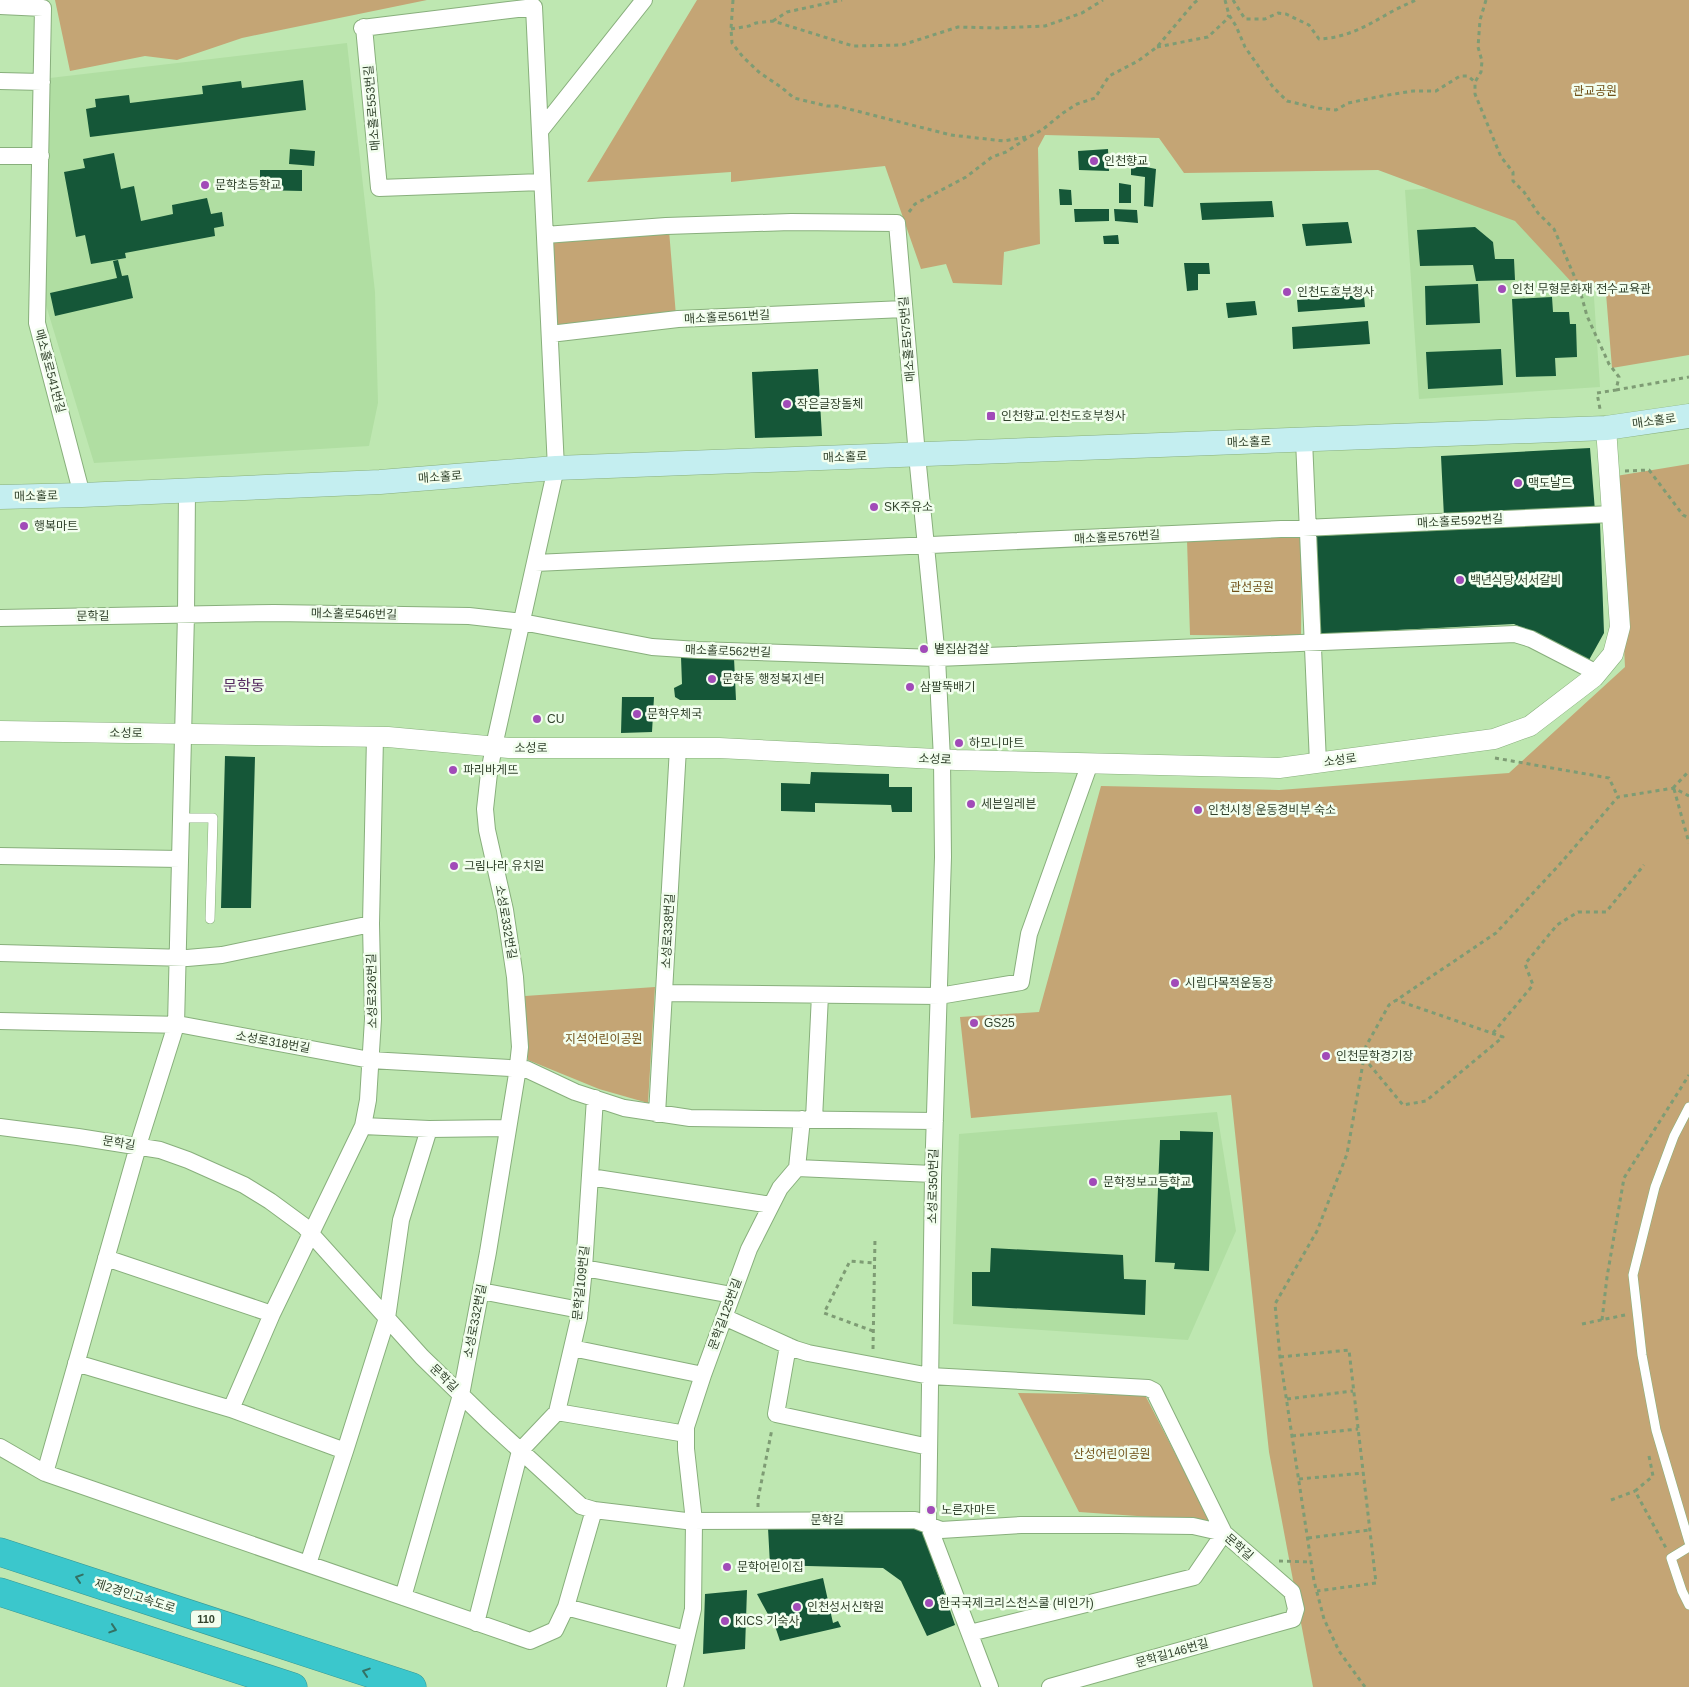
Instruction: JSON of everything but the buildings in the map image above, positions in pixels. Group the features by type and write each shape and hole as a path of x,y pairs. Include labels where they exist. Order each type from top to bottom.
{"highway":[{"name":"제2경인고속도로","path":"0,1552 412,1687"},
{"path":"0,1592 293,1687"}],"main road":[{"name":"매소홀로","path":"0,496 380,482 556,468 1606,428 1689,416"}],"street":[{"path":"494,746 556,468 540,132 644,0"},
{"path":"0,6 36,4"},
{"name":"매소홀로541번길","path":"36,4 42,82 37,323 82,494"},
{"name":"매소홀로553번길","path":"540,132 534,8 363,28 379,188 542,182"},
{"path":"0,81 42,82"},
{"path":"0,156 41,156"},
{"path":"545,235 666,226 791,222 897,223"},
{"name":"매소홀로575번길","path":"897,223 917,455"},
{"name":"매소홀로561번길","path":"550,334 678,320 904,309"},
{"name":"소성로","path":"0,732 375,737 509,748 719,748 942,759 1278,768 1494,739 1530,726 1597,672 1613,654 1620,627 1606,428"},
{"path":"1304,440 1318,763"},
{"path":"917,455 937,658 942,759"},
{"path":"45,1473 138,1147 176,1025 186,614 186,490"},
{"name":"매소홀로592번길","path":"1308,528 1612,514"},
{"name":"매소홀로576번길","path":"926,545 1308,528"},
{"path":"535,563 926,545"},
{"name":"매소홀로546번길","path":"186,614 274,613 469,616 522,622"},
{"name":"문학길","path":"0,618 186,614"},
{"name":"매소홀로562번길","path":"522,622 652,647 937,658"},
{"path":"937,658 1515,634 1531,639 1597,672"},
{"name":"소성로326번길","path":"231,1409 310,1232 363,1126 368,1100 373,1019 371,924 375,737"},
{"name":"소성로332번길","path":"403,1597 461,1394 518,1069 520,1047 515,977 505,910 487,830 485,809 488,773 494,746"},
{"name":"소성로338번길","path":"657,1114 678,748"},
{"name":"소성로350번길","path":"928,1524 934,1121 943,857 942,759"},
{"path":"665,993 938,996 1021,982 1029,934 1090,763"},
{"path":"0,856 180,859"},
{"path":"0,953 177,958 222,955 371,924"},
{"path":"820,995 808,1119 798,1168 933,1174"},
{"name":"소성로318번길","path":"0,1021 176,1025 370,1060"},
{"path":"370,1060 526,1069 575,1092 624,1108 690,1118 934,1121"},
{"name":"문학길109번길","path":"557,1412 580,1310 595,1098"},
{"path":"363,1126 429,1129 508,1128"},
{"name":"문학길","path":"0,1127 160,1150 188,1160 244,1185 270,1200 304,1226 422,1357 520,1451 581,1506 594,1510 694,1521 915,1520 941,1530 1021,1525 1193,1526 1224,1533 1292,1592 1296,1609 1293,1619"},
{"path":"308,1564 387,1318 401,1220 429,1129"},
{"name":"문학길125번길","path":"675,1687 694,1609 694,1521 686,1449 686,1427 749,1249 780,1188 798,1168"},
{"path":"590,1177 771,1205"},
{"path":"106,1258 272,1314"},
{"path":"584,1268 732,1294"},
{"path":"480,1291 580,1310"},
{"path":"724,1317 808,1353 930,1376 1148,1388 1154,1391 1224,1533 1194,1577 970,1633"},
{"path":"788,1346 776,1414 929,1447"},
{"path":"572,1348 703,1375"},
{"path":"76,1363 231,1409 345,1451"},
{"path":"476,1623 520,1451 557,1412 686,1434"},
{"path":"0,1447 45,1473 530,1642 555,1630 566,1607 594,1510"},
{"path":"928,1524 990,1687"},
{"path":"566,1607 686,1639"},
{"name":"문학길146번길","path":"1050,1687 1293,1619"}],"lane":[{"path":"181,818 214,818 210,919"},
{"path":"1689,1107 1674,1136 1655,1188 1634,1275 1642,1355 1656,1430 1689,1542"},
{"path":"1689,1547 1671,1558 1682,1591 1689,1605"}],"path":[{"path":"733,0 732,43 760,73 794,98 827,106 837,106 951,135 1004,141 1029,136"},
{"path":"773,21 787,12 842,0"},
{"path":"731,29 773,21 853,46 896,46 958,27 1045,26 1082,13 1103,0"},
{"path":"897,223 915,204 966,177 992,158 1006,152 1029,136 1042,130 1077,104 1095,98 1109,76 1138,61 1157,47 1198,0"},
{"path":"1225,0 1229,16 1236,26 1245,47 1273,87 1287,101 1336,110 1348,103 1382,96 1413,91 1436,91 1460,76 1468,76 1475,82"},
{"path":"1233,0 1246,19 1265,19 1278,13 1286,14 1309,25 1319,38 1332,38 1352,33 1374,24 1384,16 1416,0"},
{"path":"1486,0 1480,20 1478,47 1482,61 1481,72 1475,82 1475,94 1500,156 1513,172 1513,181 1524,192 1538,214 1554,229 1580,287 1587,316 1610,364 1620,377 1616,390"},
{"path":"1157,47 1208,37 1229,16"},
{"path":"1606,428 1602,420 1597,393 1689,377"},
{"path":"1609,471 1649,470 1684,515 1689,518"},
{"path":"1493,757 1609,778 1618,797"},
{"path":"1674,788 1689,771"},
{"path":"1674,788 1689,844"},
{"path":"1365,1687 1339,1651 1324,1619 1317,1591 1280,1357 1275,1304 1317,1231 1347,1154 1366,1046 1389,1005 1496,933 1618,797 1674,788 1689,796"},
{"path":"1493,1034 1533,984 1525,964 1557,925 1578,912 1606,912 1644,865"},
{"path":"1364,1057 1403,1105 1426,1101 1502,1037 1396,1000"},
{"path":"1602,1320 1607,1276 1624,1178 1689,1075"},
{"path":"872,1365 875,1238"},
{"path":"873,1330 824,1313 850,1261 874,1263"},
{"path":"1582,1324 1625,1314 1626,1324"},
{"path":"1280,1357 1349,1350 1376,1583 1317,1591"},
{"path":"1287,1399 1354,1391"},
{"path":"758,1521 758,1499 776,1414"},
{"path":"1292,1436 1358,1429"},
{"path":"1611,1500 1635,1491 1653,1476 1648,1448"},
{"path":"1299,1479 1363,1473"},
{"path":"1635,1491 1671,1558"},
{"path":"1308,1538 1370,1530"}],"shaded area":[{"name":"문학초등학교","path":"347,43 375,292 378,403 369,446 94,463 45,302 50,78"},
{"name":"인천 무형문화재 전수교육관","path":"1586,178 1600,387 1419,399 1405,190"},
{"name":"문학정보고등학교","path":"1217,1112 1236,1231 1188,1340 953,1324 959,1134"}],"green space":[{"path":"55,0 427,0 242,38 177,60 145,56 70,71"},
{"name":"관교공원","path":"697,0 1689,0 1689,355 1612,368 1605,281 1576,287 1515,221 1378,170 1184,173 1159,138 1045,135 1038,148 1040,244 1004,252 1002,285 953,283 946,264 921,269 885,166 731,182 731,172 587,182"},
{"path":"669,230 676,316 554,328 551,241"},
{"name":"인천문학경기장","path":"1689,464 1689,1687 1313,1687 1269,1452 1231,1095 971,1118 960,1017 1039,1012 1101,786 1279,790 1509,773 1625,667 1616,476"},
{"name":"관선공원","path":"1302,535 1301,636 1190,635 1187,540"},
{"name":"지석어린이공원","path":"655,987 648,1103 599,1089 528,1060 525,996"},
{"name":"산성어린이공원","path":"1018,1393 1145,1395 1210,1521 1079,1512"}],"place":[{"name":"인천향교","path":"1094,161"},
{"name":"문학초등학교","path":"205,185"},
{"name":"인천 무형문화재 전수교육관","path":"1502,289"},
{"name":"인천도호부청사","path":"1287,292"},
{"name":"작은글장돌체","path":"787,404"},
{"name":"인천향교.인천도호부청사","path":"991,416"},
{"name":"맥도날드","path":"1518,483"},
{"name":"SK주유소","path":"874,507"},
{"name":"행복마트","path":"24,526"},
{"name":"백년식당 서서갈비","path":"1460,580"},
{"name":"볕집삼겹살","path":"924,649"},
{"name":"문학동 행정복지센터","path":"712,679"},
{"name":"삼팔뚝배기","path":"910,687"},
{"name":"문학우체국","path":"637,714"},
{"name":"CU","path":"537,719"},
{"name":"하모니마트","path":"959,743"},
{"name":"파리바게뜨","path":"453,770"},
{"name":"세븐일레븐","path":"971,804"},
{"name":"인천시청 운동경비부 숙소","path":"1198,810"},
{"name":"그림나라 유치원","path":"454,866"},
{"name":"시립다목적운동장","path":"1175,983"},
{"name":"GS25","path":"974,1023"},
{"name":"인천문학경기장","path":"1326,1056"},
{"name":"문학정보고등학교","path":"1093,1182"},
{"name":"노른자마트","path":"931,1510"},
{"name":"문학어린이집","path":"727,1567"},
{"name":"한국국제크리스천스쿨 (비인가)","path":"929,1603"},
{"name":"인천성서신학원","path":"797,1607"},
{"name":"KICS 기숙사","path":"725,1621"}],"district":[{"name":"문학동","path":"244,686"}]}
